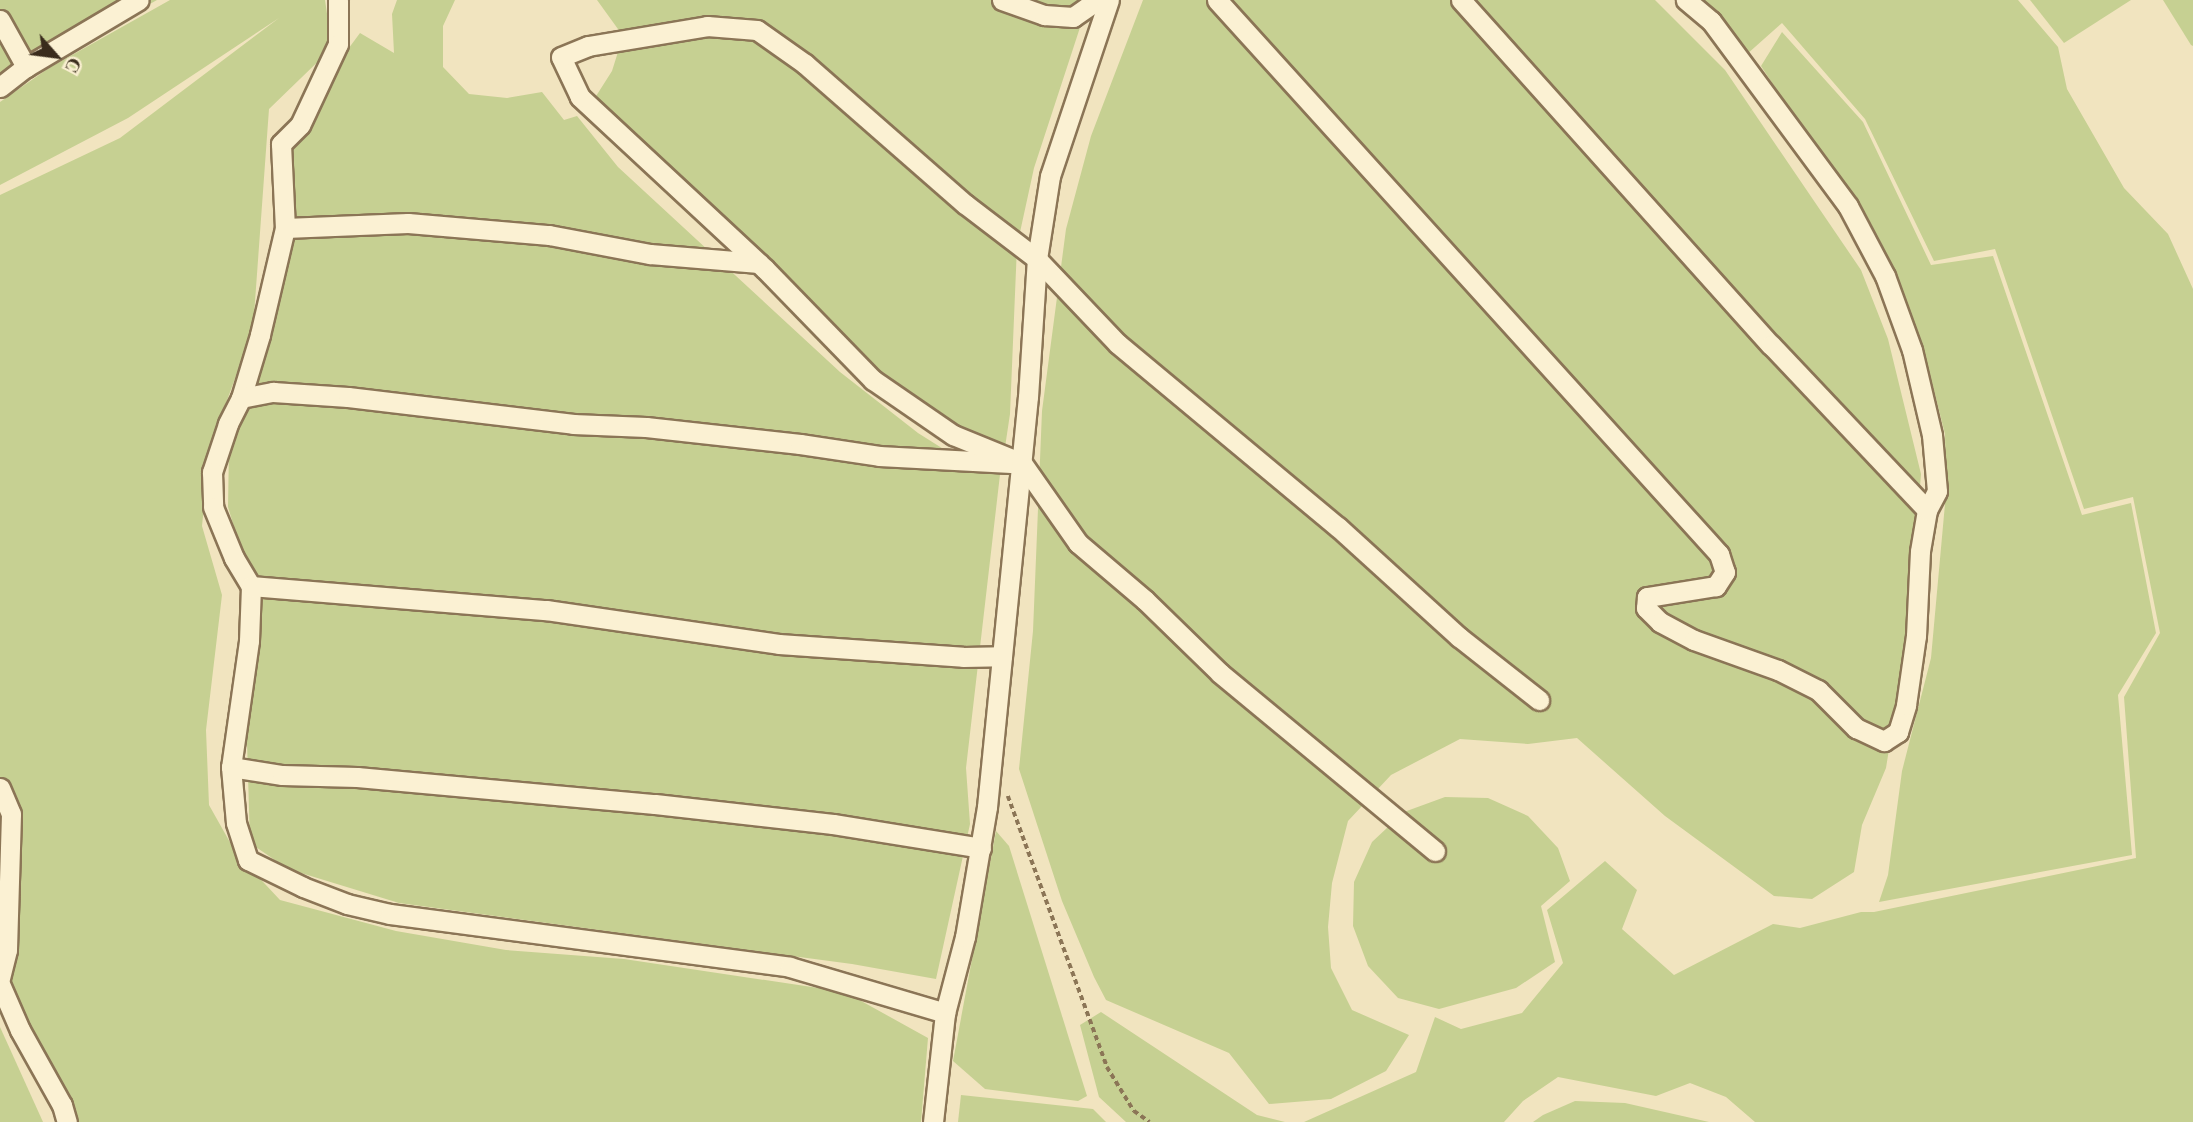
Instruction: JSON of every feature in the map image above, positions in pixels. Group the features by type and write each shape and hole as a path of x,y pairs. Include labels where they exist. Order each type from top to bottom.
{"street":[{"path":"0,87 26,67 139,0"},
{"path":"338,0 338,44 300,125 281,144 285,228 260,335 241,398 228,424 212,472 213,507 234,558 251,586 249,641 230,767 236,823 248,860 292,883 347,904 390,914 456,925 790,967 945,1013"},
{"path":"1002,0 1044,15 1073,17 1097,0"},
{"path":"933,1122 945,1013 965,937 981,848 1022,463 1037,259 1050,176 1109,0"},
{"path":"1217,0 1719,554 1725,572 1716,586 1647,597 1646,608 1661,622 1694,639 1777,670 1818,690 1856,728 1884,741 1898,732 1906,705 1916,636 1920,551 1927,510 1937,491 1932,435 1912,350 1885,276 1827,176 1710,21 1686,0"},
{"path":"1461,0 1771,345 1927,510"},
{"path":"0,20 26,67"},
{"path":"1435,851 1220,673 1145,600 1078,543 1022,463 953,435 873,380 759,263 580,97 561,57 588,46 707,26 757,30 805,64 965,204 1037,259 1118,344 1338,527 1459,637 1539,700"},
{"path":"285,228 408,223 549,235 650,254 759,263"},
{"path":"241,398 273,392 348,397 573,424 646,427 800,444 879,456 944,462 1022,463"},
{"path":"251,586 546,610 779,644 963,657 1002,656"},
{"path":"230,767 282,775 357,777 655,804 833,824 981,848"},
{"path":"0,788 11,814 7,950 0,978"},
{"path":"0,984 20,1030 62,1105 67,1122"}],"path":[{"path":"1006,791 1107,1067 1135,1111 1150,1122"}],"green space":[{"path":"0,0 157,0 0,88"},
{"path":"170,0 325,0 332,48 269,109 253,329 210,447 202,526 222,595 206,730 209,805 236,853 280,900 396,931 506,950 624,959 845,992 928,1038 921,1122 78,1122 8,1005 18,820 0,787 0,195 120,138 279,18 128,118 0,185 0,102 49,68"},
{"path":"397,0 455,0 443,26 443,67 469,94 507,98 542,92 564,120 577,116 618,167 840,372 918,433 964,462 1001,466 966,768 970,824 936,979 852,964 399,903 288,869 250,843 244,641 247,570 228,507 229,448 271,330 295,216 291,126 360,33 394,53 392,14"},
{"path":"597,0 1089,0 1034,168 1017,246 1010,414 1004,454 972,457 928,428 591,104 612,71 623,36"},
{"path":"1143,0 1655,0 1725,70 1861,270 1888,339 1921,474 1909,625 1886,768 1862,825 1854,872 1812,899 1774,896 1665,816 1577,738 1528,744 1460,739 1391,775 1348,821 1332,883 1328,927 1331,968 1352,1010 1409,1035 1386,1071 1331,1099 1269,1104 1229,1053 1106,1000 1062,901 1019,769 1033,631 1042,411 1066,229 1091,136"},
{"path":"1681,0 2018,0 2058,47 2067,89 2124,188 2168,234 2193,289 2193,1122 1755,1122 1726,1097 1690,1083 1656,1096 1558,1077 1523,1101 1504,1122 1304,1122 1416,1072 1435,1017 1461,1029 1522,1013 1563,963 1547,910 1605,861 1637,890 1622,929 1674,975 1773,924 1800,928 1861,912 1874,912 2136,858 2124,697 2160,633 2133,497 2084,509 1995,249 1934,261 1865,119 1782,23 1737,63"},
{"path":"2030,0 2131,0 2064,43"},
{"path":"2163,0 2193,0 2193,46 2191,45"},
{"path":"1782,32 1863,122 1931,265 1993,256 2082,515 2131,503 2156,633 2118,695 2132,855 1879,902 1888,875 1902,771 1931,658 1946,493 1945,434 1923,347 1888,260 1761,66"},
{"path":"1445,797 1488,798 1528,816 1558,848 1570,881 1541,906 1555,962 1516,988 1439,1009 1398,998 1368,966 1353,926 1354,882 1372,842 1404,812"},
{"path":"996,831 1009,846 1087,1096 1078,1101 985,1089 953,1061"},
{"path":"1101,1012 1257,1115 1285,1122 1126,1122 1099,1097 1080,1025"},
{"path":"0,1027 43,1122 0,1122"},
{"path":"961,1095 1093,1109 1106,1122 958,1122"},
{"path":"1575,1101 1625,1103 1709,1122 1533,1122"}]}
